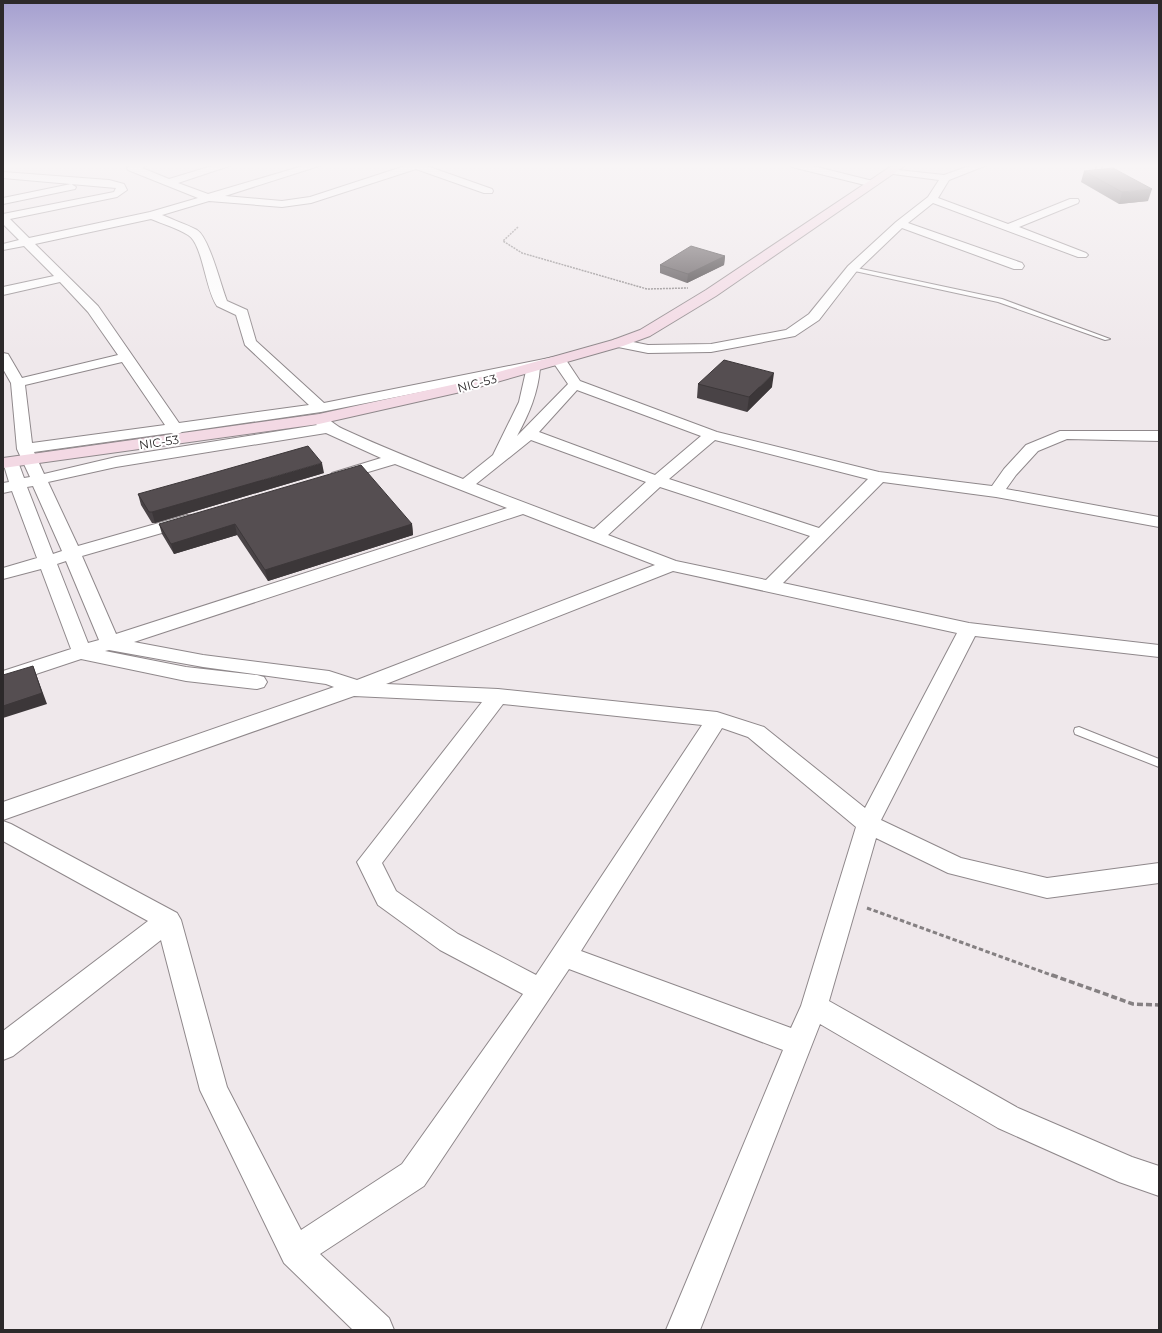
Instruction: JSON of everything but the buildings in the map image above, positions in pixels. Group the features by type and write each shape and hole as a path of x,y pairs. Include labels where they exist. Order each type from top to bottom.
{"main road":[{"name":"NIC-53","path":"7,463 28,455 323,419 459,388 533,368 618,343 645,333 711,293 809,227"}],"street":[{"path":"12,227 93,309 176,430"},
{"path":"3,247 93,227"},
{"path":"181,227 194,233 207,256 211,276 221,303 242,313 250,342 323,419 396,459 671,566 970,629 1159,651"},
{"path":"618,343 648,349 711,348 790,333 814,317 852,269 897,227"},
{"path":"909,227 1018,266"},
{"path":"1011,227 1082,255"},
{"path":"3,291 62,278"},
{"path":"3,357 18,383 28,455 110,644"},
{"path":"18,383 126,357"},
{"path":"10,486 116,462 323,419 559,360 575,384 712,435 879,477 996,492 1159,522"},
{"path":"497,460 530,395 533,383 533,368"},
{"path":"464,486 529,434 575,384"},
{"path":"28,455 176,430 323,419"},
{"path":"529,434 657,481 821,534"},
{"path":"996,492 1010,472 1032,448 1065,434 1159,436"},
{"path":"597,536 657,481 712,435"},
{"path":"320,481 396,459"},
{"path":"7,463 10,486 48,561 82,653"},
{"path":"769,587 879,477"},
{"path":"3,678 523,508"},
{"path":"3,574 200,516"},
{"path":"3,811 357,688 671,566"},
{"path":"683,1330 814,1006 868,824 970,629"},
{"path":"110,644 203,661 329,678 357,688"},
{"path":"82,653 186,674 319,690 357,688 498,696 717,719 756,732 868,824 956,866 1047,888 1159,873"},
{"path":"186,674 203,661"},
{"path":"498,696 369,862 388,898 449,942 541,990"},
{"path":"295,1252 412,1175 564,956 717,719"},
{"path":"3,830 168,920 214,1090 295,1252 376,1330"},
{"path":"3,1047 168,920"},
{"path":"564,956 798,1043"},
{"path":"814,1006 1008,1118 1130,1171 1159,1181"}],"lane":[{"path":"852,269 1000,300 1107,339"},
{"path":"1079,731 1159,763"}],"path":[{"path":"518,228 503,241 522,253 647,289 674,287 699,289 711,293"},
{"path":"845,900 1133,1004 1159,1006"}]}
